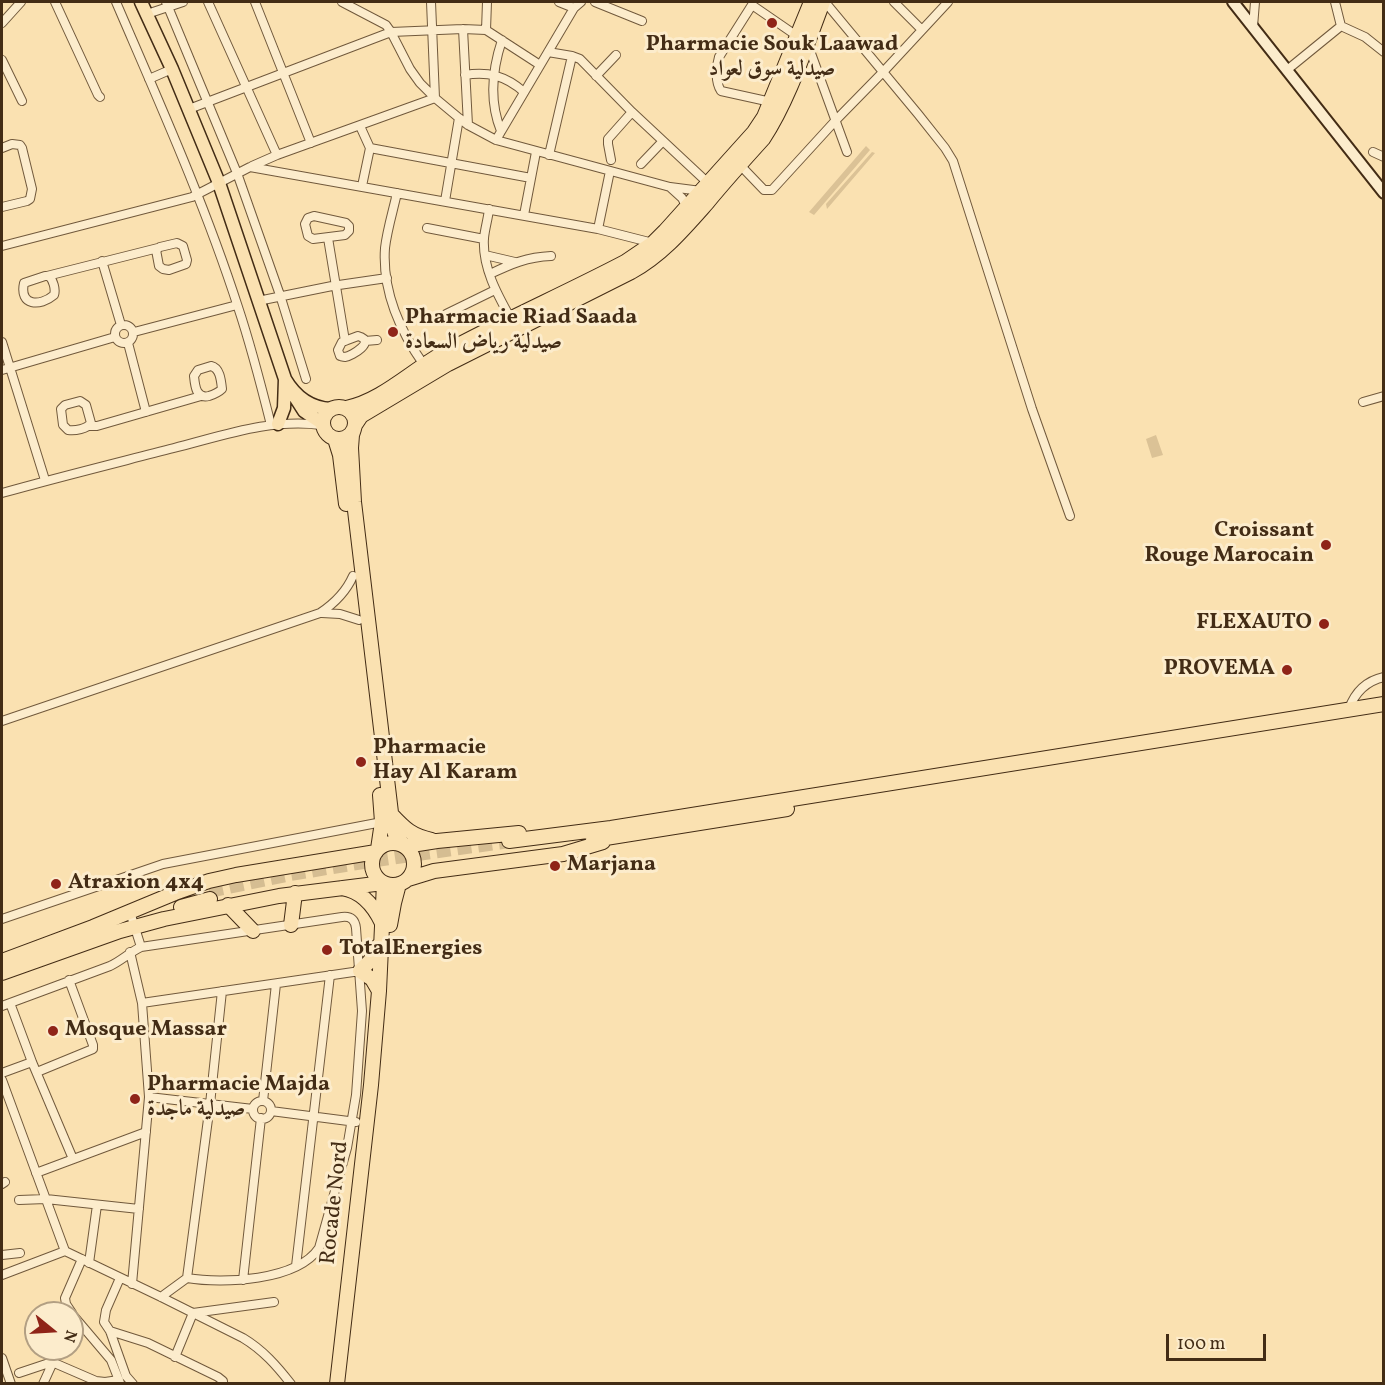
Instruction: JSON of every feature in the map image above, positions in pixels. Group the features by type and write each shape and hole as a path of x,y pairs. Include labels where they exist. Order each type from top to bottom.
{"highway":[{"path":"612,833 577,851 563,854 434,871 389,885 377,877 372,868 373,858 386,818 354,502 352,435 361,416 448,364 643,266 673,240 763,139 774,123 802,40 811,2"},
{"path":"404,882 413,871 414,861 410,852 395,834 381,805 340,455 335,439 326,433 323,424 325,416 331,409 356,406 377,396 443,353 625,262 653,243 754,132 824,2"},
{"path":"335,439 347,437 355,427 353,415 346,408"},
{"path":"2,961 175,893 223,878 377,850 387,844 395,843 404,846 565,828 612,833 1050,756 1383,704"},
{"path":"510,845 612,833 1383,711"},
{"path":"386,818 422,838 437,841"},
{"name":"Rocade Nord","path":"344,1383 370,1143 390,924 394,903 404,882"},
{"path":"135,927 228,905 295,893 384,883"},
{"name":"Rocade Nord","path":"337,1383 359,1123 379,991 384,883"},
{"path":"340,887 366,898 376,910 382,923"},
{"path":"2,973 135,927 209,895 196,893 159,906 130,912"},
{"path":"291,925 295,893"},
{"path":"228,905 254,931"},
{"path":"379,991 372,979 360,971 370,961 382,938"}],"main road":[{"path":"141,2 172,69 219,183 285,379 304,411 323,424"},
{"path":"275,425 284,408 285,379"},
{"path":"294,393 317,407 331,409"}],"street":[{"path":"2,23 21,2"},
{"path":"55,2 100,97"},
{"path":"116,2 198,195 237,305 275,425"},
{"path":"147,14 167,4 183,2"},
{"path":"208,2 277,155"},
{"path":"255,2 311,143"},
{"path":"342,2 386,25 420,83 468,125 496,140 670,187 705,187"},
{"path":"431,2 435,98"},
{"path":"486,30 487,2"},
{"path":"496,140 578,5 559,2"},
{"path":"595,2 642,21"},
{"path":"824,2 884,71 953,161 1032,409 1070,516"},
{"path":"894,2 921,29"},
{"path":"740,165 764,190 772,190 948,2"},
{"path":"1233,2 1383,193"},
{"path":"1253,27 1255,2"},
{"path":"1335,2 1341,26"},
{"path":"167,4 237,173 280,295 306,379"},
{"path":"771,102 721,91 718,87 719,57 752,5 802,40 848,152"},
{"path":"1287,70 1341,26"},
{"path":"1341,26 1365,37 1383,52"},
{"path":"463,29 468,125"},
{"path":"189,109 391,33 486,30 540,65"},
{"path":"501,131 495,112 494,74 502,40"},
{"path":"548,52 580,59 663,141 705,187"},
{"path":"596,76 616,55"},
{"path":"549,155 573,56"},
{"path":"2,60 22,101"},
{"path":"149,79 172,69"},
{"path":"465,75 494,74 505,78 524,92"},
{"path":"2,246 198,195 237,173 277,155 435,98"},
{"path":"611,160 608,139 632,112"},
{"path":"445,201 459,118"},
{"path":"360,126 370,148 362,186"},
{"path":"641,164 663,141"},
{"path":"2,148 12,144 20,145 32,189 30,199 27,201 2,207"},
{"path":"370,148 531,178"},
{"path":"524,215 536,152"},
{"path":"1373,152 1383,157"},
{"path":"250,167 524,215 598,229 653,243"},
{"path":"598,229 610,171"},
{"path":"670,187 679,194 687,207"},
{"path":"397,193 385,247 387,278 391,302 399,324 424,365"},
{"path":"489,209 484,239 485,255 495,290 511,319"},
{"path":"314,216 348,224 349,231 345,235 328,238 315,240 310,238 305,224 308,218 314,216"},
{"path":"427,228 484,239"},
{"path":"328,238 345,341"},
{"path":"47,276 52,279 54,295 49,299 29,302 23,287 24,282 102,261 175,243 181,244 184,248 186,264 169,270 163,269 159,266 156,255 158,248"},
{"path":"485,255 514,262"},
{"path":"490,274 514,262 533,257 551,256"},
{"path":"102,261 121,325"},
{"path":"258,300 335,285 387,278"},
{"path":"446,314 495,290"},
{"path":"134,332 237,305"},
{"path":"121,325 130,327 134,332 133,338 128,343 122,344 115,337 121,325"},
{"path":"360,336 365,341 363,347 347,356 339,355 340,344 345,341 360,336"},
{"path":"5,369 115,337"},
{"path":"365,341 377,340"},
{"path":"2,342 5,369 45,480"},
{"path":"128,343 146,412"},
{"path":"88,426 91,421 88,408 83,402 63,407 61,413 63,425 66,429 72,430 97,426 201,396 206,397 222,389 218,371 213,366 201,368 194,376 197,392 201,396"},
{"path":"1363,402 1383,396"},
{"path":"2,493 45,480 242,431 275,425 323,424"},
{"path":"2,721 320,613 342,594 353,576"},
{"path":"320,613 340,614 359,620"},
{"path":"1349,709 1358,691 1368,682 1383,677"},
{"path":"2,919 163,864 386,818"},
{"path":"130,912 141,947"},
{"path":"2,1006 110,966 141,947 346,917 354,920 362,1011 359,1123 316,1253 296,1266 265,1276 243,1280 212,1281 188,1278 161,1297"},
{"path":"130,952 142,1003 149,1097 132,1284"},
{"path":"142,1003 360,971"},
{"path":"296,1266 330,975"},
{"path":"37,1072 93,1049 69,980"},
{"path":"263,1101 276,984"},
{"path":"188,1278 222,991"},
{"path":"10,1003 73,1159"},
{"path":"2,1073 32,1062"},
{"path":"2,1080 65,1251 229,1330 255,1346 291,1383"},
{"path":"149,1097 253,1109"},
{"path":"253,1109 256,1104 263,1101"},
{"path":"253,1109 256,1116 261,1118 268,1116 271,1111 270,1105 263,1101"},
{"path":"271,1111 359,1123"},
{"path":"243,1280 261,1118"},
{"path":"36,1173 146,1132"},
{"path":"19,1200 46,1199 139,1209"},
{"path":"66,1301 66,1295 85,1261 97,1205"},
{"path":"2,1275 65,1251"},
{"path":"2,1255 20,1253"},
{"path":"120,1278 104,1316 104,1322 110,1331 126,1376 133,1383"},
{"path":"193,1313 274,1302"},
{"path":"175,1357 193,1313"},
{"path":"19,1372 52,1362 96,1381 120,1382 111,1360 84,1330"},
{"path":"110,1331 140,1339 218,1377 223,1383"},
{"path":"2,1358 11,1383"},
{"path":"43,1383 52,1362"}],"shaded area":[{"path":"866,146 870,150 814,215 809,212"},
{"path":"872,152 875,153 827,209 826,204"},
{"path":"1156,435 1163,455 1152,458 1146,439"}],"tunnel":[{"path":"209,891 291,874 509,841"}],"place":[{"name":"Pharmacie Souk Laawad صيدلية سوق لعواد","path":"772,23"},
{"name":"Pharmacie Riad Saada صيدلية رياض السعادة","path":"393,332"},
{"name":"Croissant Rouge Marocain","path":"1326,545"},
{"name":"FLEXAUTO","path":"1324,624"},
{"name":"PROVEMA","path":"1287,670"},
{"name":"Pharmacie Hay Al Karam","path":"361,762"},
{"name":"Marjana","path":"555,866"},
{"name":"Atraxion 4x4","path":"56,884"},
{"name":"TotalEnergies","path":"327,950"},
{"name":"Mosque Massar","path":"53,1031"},
{"name":"Pharmacie Majda صيدلية ماجدة","path":"135,1099"}]}
